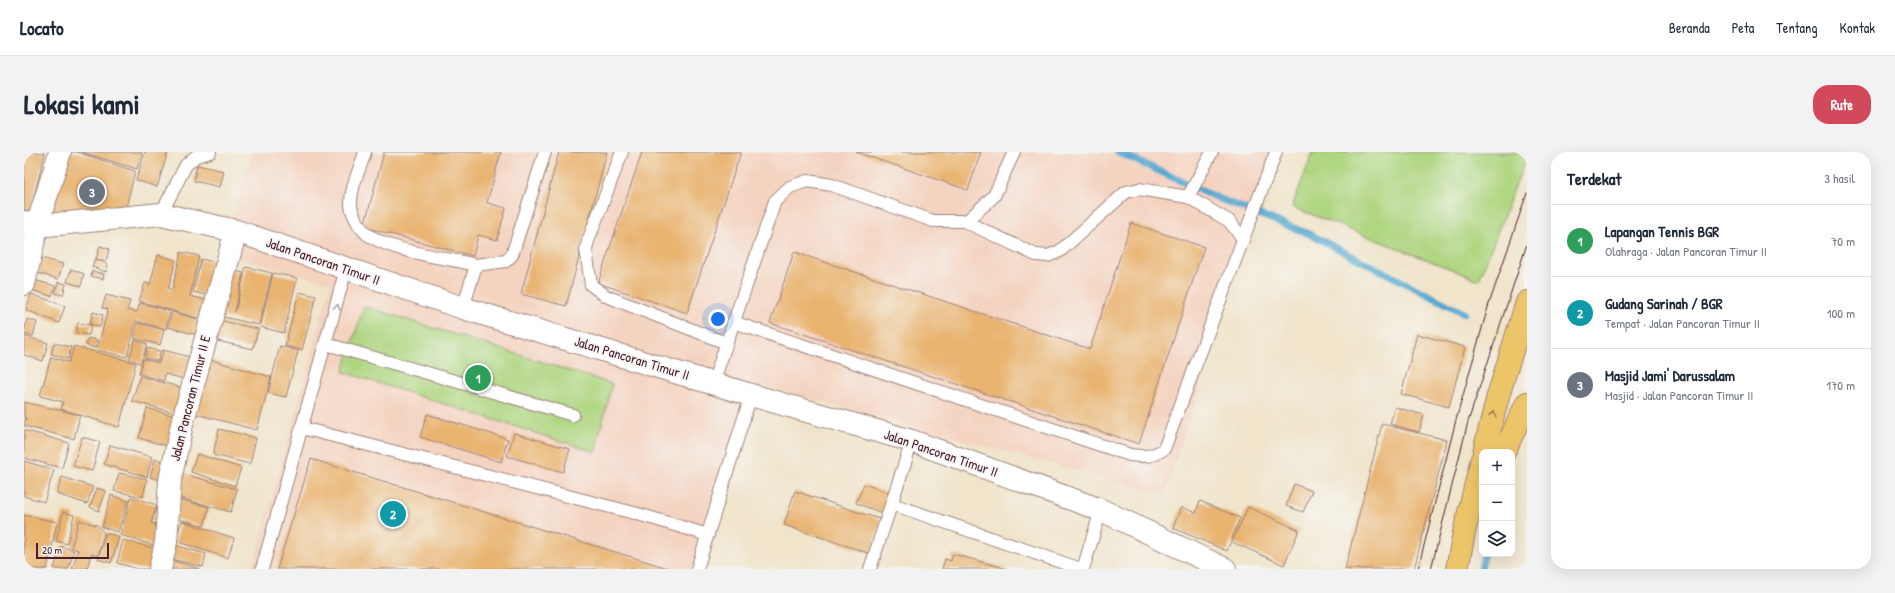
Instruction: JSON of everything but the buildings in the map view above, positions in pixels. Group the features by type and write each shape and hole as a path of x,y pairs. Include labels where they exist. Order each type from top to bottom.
{"highway":[{"path":"1485,449 1498,396 1527,302"},
{"path":"1505,449 1526,406"},
{"path":"1457,569 1479,471"},
{"path":"1464,533 1479,502"}],"street":[{"path":"24,284 31,224 60,152"},
{"name":"Jalan Pancoran Timur II","path":"31,224 161,214 236,231 346,270 463,308 751,395 912,441 1101,510 1212,566"},
{"name":"Jalan Pancoran Timur II E","path":"160,569 166,542 170,480 182,424 236,231"}],"lane":[{"path":"161,214 186,165 196,156 210,152"},
{"path":"365,152 352,194 351,207 360,226 369,236 390,246 476,265 506,261 512,255 545,152"},
{"path":"622,152 588,241 586,250 591,285 606,296 726,343"},
{"path":"713,383 775,201 790,187 807,181 832,184 933,221 964,221 969,219 994,196 1014,152"},
{"path":"1190,193 1212,152"},
{"path":"733,322 1130,455 1143,457 1154,455 1164,449 1276,152"},
{"path":"964,221 1036,255 1048,256 1060,251 1126,192 1139,189 1190,193 1229,221 1244,240"},
{"path":"463,308 476,265"},
{"path":"262,569 346,270"},
{"path":"326,344 573,415"},
{"path":"697,569 751,395"},
{"path":"302,428 645,516 708,535"},
{"path":"870,569 912,441"},
{"path":"892,504 1082,569 1101,510"},
{"path":"1464,533 1469,569"}],"shaded area":[{"path":"253,152 1275,152 1165,495 763,386 706,569 252,569 331,283 222,253"}],"green space":[{"path":"1313,152 1527,152 1527,156 1479,280 1292,207"},
{"path":"364,306 612,384 595,452 343,372"}],"waterway":[{"path":"1118,152 1220,199 1309,234 1464,313"},
{"path":"1481,569 1483,557"}],"tram line":[{"path":"1418,569 1456,420 1488,307 1527,193"},
{"path":"1431,569 1468,422 1527,244"}],"place":[{"name":"Masjid Jami' Darussalam","path":"92,192"},
{"name":"Lapangan Tennis BGR","path":"478,378"},
{"name":"Gudang Sarinah / BGR","path":"393,514"}]}
